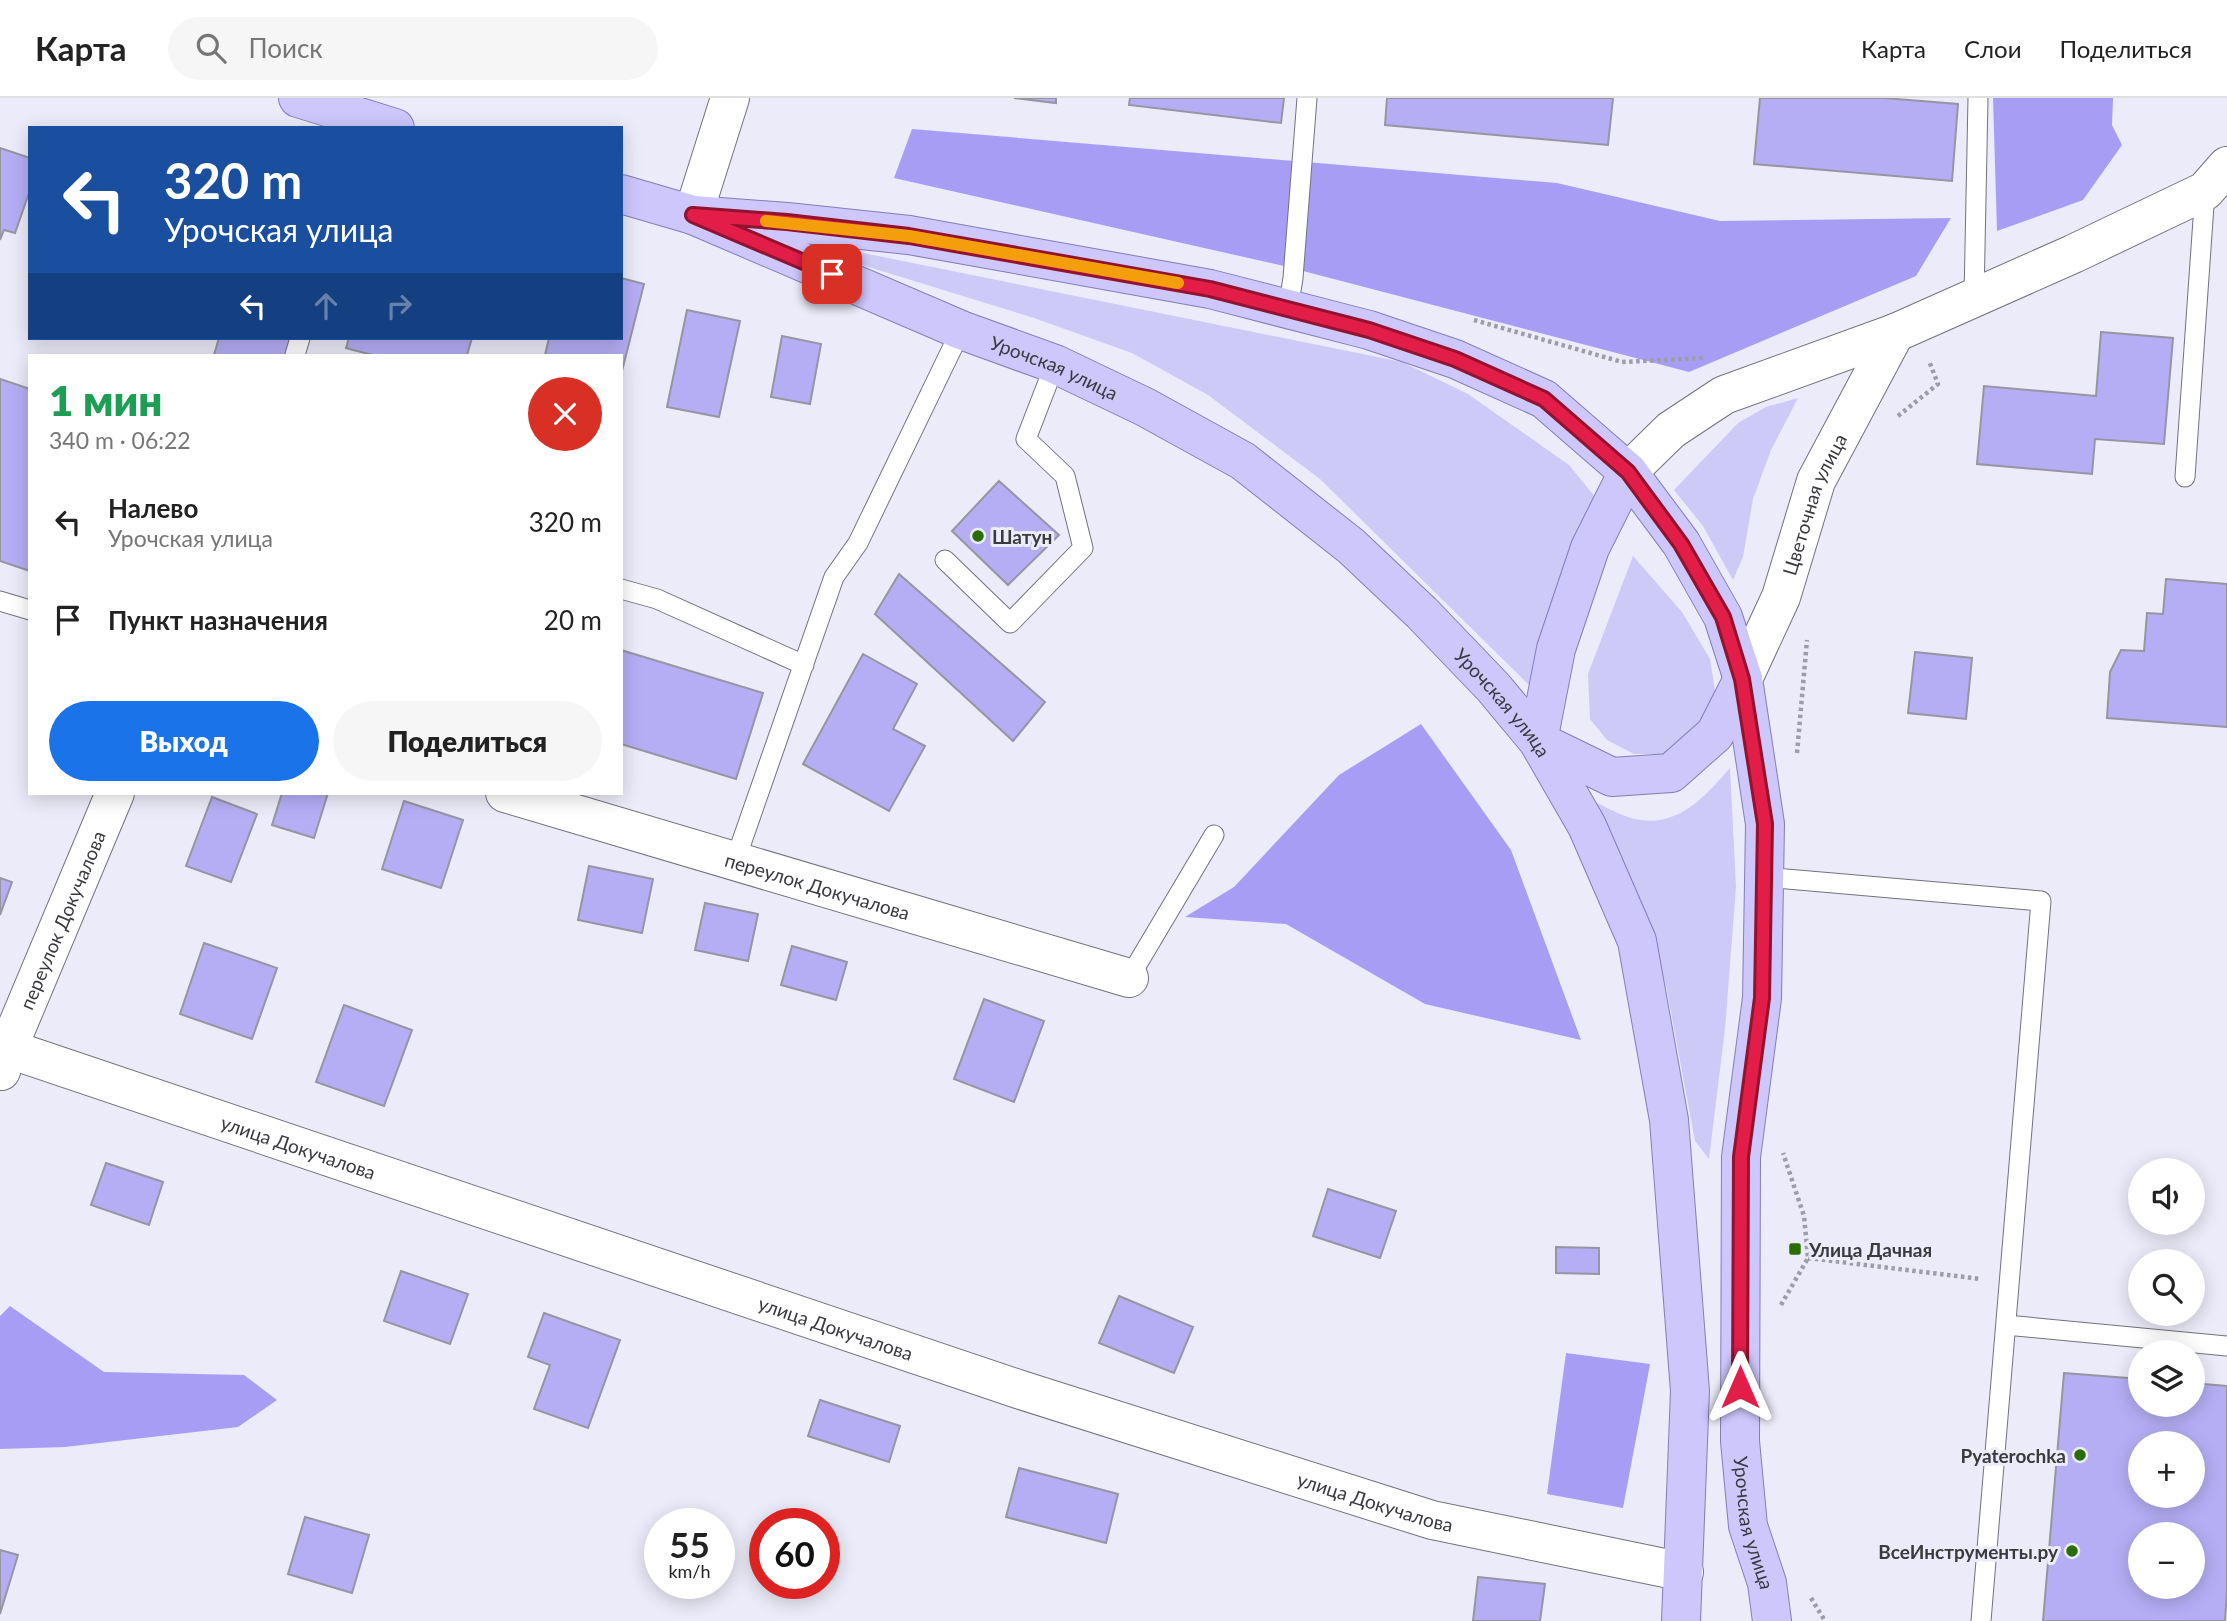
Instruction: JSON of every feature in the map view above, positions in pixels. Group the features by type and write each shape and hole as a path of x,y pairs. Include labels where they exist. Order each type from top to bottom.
{"main road":[{"path":"298,98 375,125"},
{"name":"Урочская улица","path":"623,195 693,215 961,330 1055,364 1145,407 1243,461 1351,546 1422,613 1493,687 1538,741 1587,825 1637,941 1670,1120 1690,1391 1681,1621"},
{"name":"Урочская улица","path":"693,215 787,222 909,236 1210,289 1369,330 1455,359 1544,399 1628,472 1681,544 1723,617 1742,679 1765,824 1762,998 1741,1157 1740,1441 1748,1526 1767,1583 1772,1621"},
{"path":"1628,472 1590,548 1556,649 1538,741 1612,777 1671,773 1715,734 1742,679"}],"street":[{"path":"693,215 730,98"},
{"path":"1628,472 1671,430 1724,395 1895,333 2073,254 2216,179"},
{"name":"Цветочная улица","path":"1742,679 1781,597 1816,481 1895,333"},
{"name":"переулок Докучалова","path":"3,1056 114,795"},
{"name":"переулок Докучалова","path":"512,795 1129,978"},
{"name":"улица Докучалова","path":"3,1056 995,1381 1432,1520 1684,1572"}],"lane":[{"path":"1288,309 1293,278 1307,98"},
{"path":"1974,298 1978,98"},
{"path":"2185,477 2216,179"},
{"path":"735,861 834,577 858,542 961,330"},
{"path":"945,560 1010,623 1083,548 1065,476 1026,439 1055,364"},
{"path":"623,590 657,599 804,665"},
{"path":"0,601 28,609"},
{"path":"1129,978 1214,835"},
{"path":"1764,877 2041,901 1981,1621"},
{"path":"2006,1325 2227,1346"}],"path":[{"path":"1808,1258 2009,1283"}],"shaded area":[{"path":"1993,98 2113,98 2112,125 2122,145 2083,200 1997,231"},
{"path":"912,129 1557,183 1720,221 1951,218 1916,276 1689,372 1284,266 894,178"},
{"path":"794,239 1402,362 1468,394 1569,465 1596,498 1531,687 1320,479 1208,395 1132,353 1034,318 820,252"},
{"path":"1798,398 1771,450 1753,499 1743,557 1733,580 1703,526 1674,490 1738,423 1766,407"},
{"path":"1633,556 1682,612 1710,659 1716,697 1689,744 1663,754 1634,754 1607,740 1590,719 1588,674"},
{"path":"1421,724 1511,850 1581,1040 1425,1004 1286,924 1185,917 1234,887 1339,775"},
{"path":"1730,768 1736,887 1725,1029 1709,1159 1695,1141 1667,991 1650,923 1593,801 1628,817 1660,820 1686,810 1709,791"},
{"path":"10,1306 104,1372 244,1375 277,1400 238,1427 65,1447 0,1449 0,1316"},
{"path":"1566,1353 1650,1364 1623,1508 1547,1494"}],"building":[{"path":"1014,98 1056,98 1056,103"},
{"path":"1130,98 1284,98 1281,123 1129,105"},
{"path":"1387,98 1613,98 1608,145 1385,125"},
{"path":"1760,98 1884,98 1958,104 1952,181 1754,164"},
{"path":"0,148 28,157 28,196 15,233 4,230 0,240"},
{"path":"623,279 644,284 623,367 623,354 545,354 549,340 623,340"},
{"path":"687,310 740,321 719,417 667,407"},
{"path":"2101,332 2173,338 2164,444 2095,439 2092,474 1977,464 1984,386 2096,396"},
{"path":"782,336 821,344 810,404 771,397"},
{"path":"218,340 291,340 286,354 214,354"},
{"path":"348,340 471,340 467,354 368,354 346,348"},
{"path":"0,379 28,388 28,570 0,561"},
{"path":"999,481 1059,535 1008,585 952,531"},
{"path":"899,574 1045,702 1013,741 875,614"},
{"path":"2166,579 2227,584 2227,727 2107,718 2110,672 2121,650 2144,651 2147,613 2163,614"},
{"path":"623,651 763,693 736,779 623,745"},
{"path":"1915,652 1972,658 1966,719 1908,713"},
{"path":"863,654 917,684 893,729 925,746 889,811 803,764"},
{"path":"281,795 327,795 314,838 272,825"},
{"path":"212,797 257,814 231,882 186,866"},
{"path":"404,801 463,820 441,888 382,869"},
{"path":"589,866 653,879 642,933 578,920"},
{"path":"0,878 12,882 0,915"},
{"path":"705,903 758,914 748,961 695,950"},
{"path":"204,943 277,968 252,1039 180,1014"},
{"path":"792,946 847,962 836,1000 781,985"},
{"path":"984,999 1044,1021 1014,1102 954,1079"},
{"path":"344,1005 412,1030 384,1106 316,1082"},
{"path":"106,1163 163,1182 149,1225 91,1205"},
{"path":"1328,1189 1396,1211 1380,1258 1313,1236"},
{"path":"1556,1247 1599,1248 1599,1274 1556,1273"},
{"path":"401,1271 468,1294 450,1344 384,1321"},
{"path":"1119,1296 1193,1327 1174,1373 1099,1343"},
{"path":"544,1313 620,1340 588,1428 534,1409 550,1365 528,1357"},
{"path":"2064,1373 2128,1378 2128,1417 2205,1417 2205,1384 2227,1386 2225,1621 2043,1621"},
{"path":"820,1400 900,1426 889,1462 808,1436"},
{"path":"1019,1468 1118,1494 1106,1543 1006,1517"},
{"path":"305,1517 369,1535 352,1593 288,1574"},
{"path":"0,1550 18,1555 0,1614"},
{"path":"1478,1577 1545,1584 1540,1621 1473,1621"}],"slow traffic":[{"path":"766,221 909,236 1178,283"}],"place":[{"name":"Шатун","path":"978,536"},
{"name":"Улица Дачная","path":"1795,1249"},
{"name":"Pyaterochka","path":"2080,1455"},
{"name":"ВсеИнструменты.ру","path":"2072,1551"}],"route":[{"path":"832,274 693,215 787,222 909,236 1210,289 1369,330 1455,359 1544,399 1628,472 1681,544 1723,617 1742,679 1765,824 1762,998 1741,1157 1740,1387"}]}
